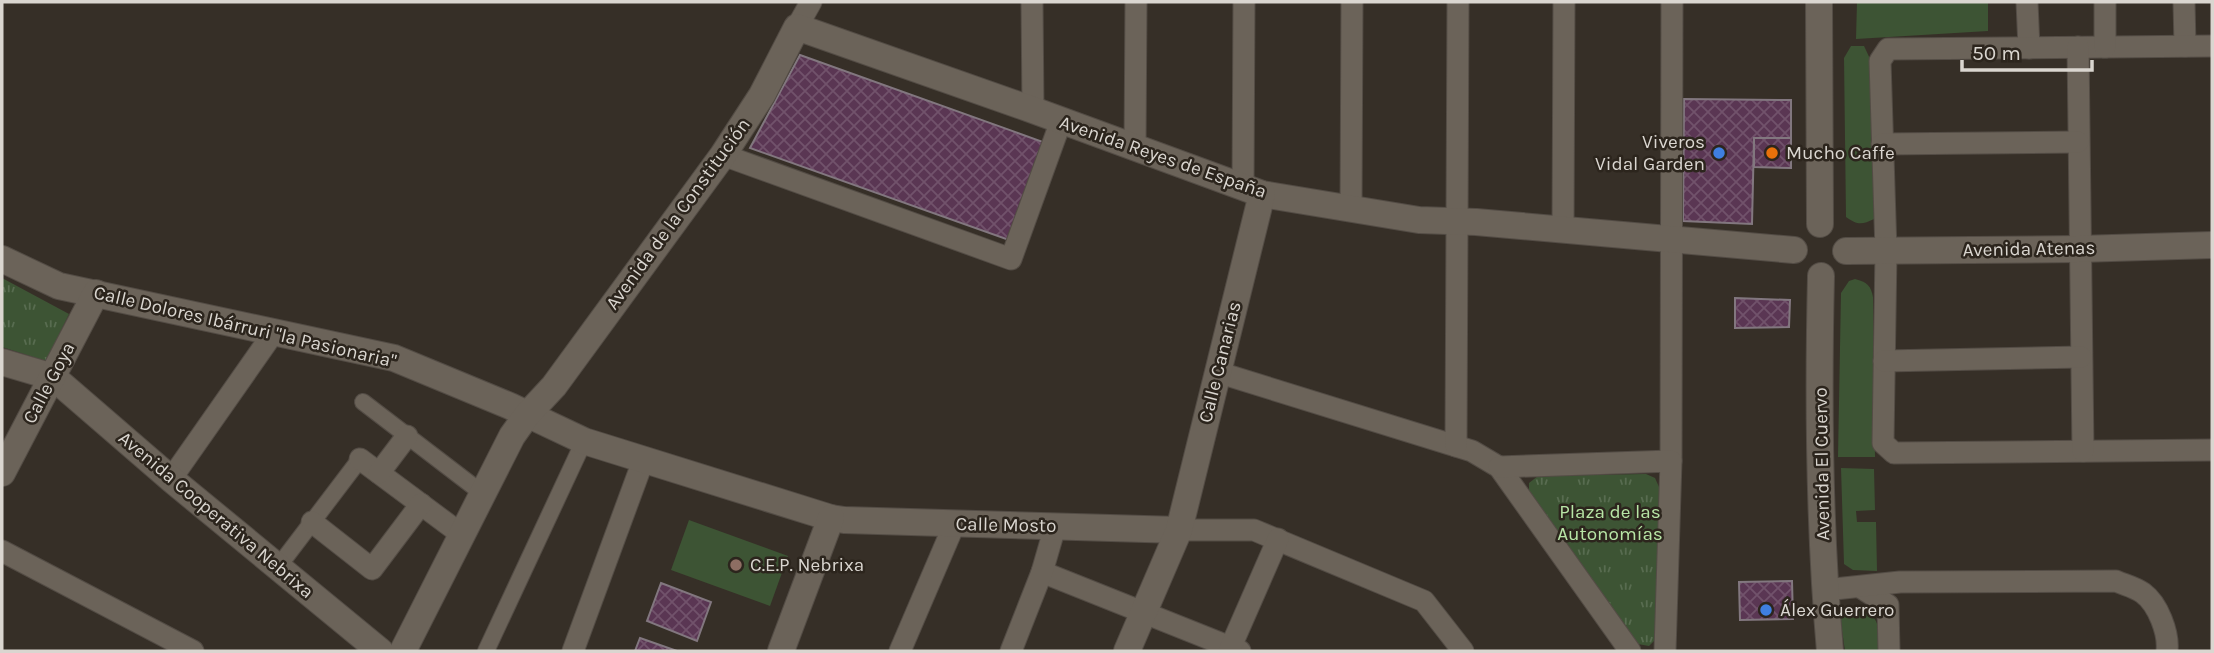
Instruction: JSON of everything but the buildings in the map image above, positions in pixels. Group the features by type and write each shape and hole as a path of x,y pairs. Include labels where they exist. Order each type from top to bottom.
{"street":[{"name":"Avenida de la Constitución","path":"403,651 512,436 554,386 723,155 762,95 811,2"},
{"path":"1032,2 1033,110"},
{"path":"1135,148 1136,2"},
{"path":"1244,2 1253,191"},
{"path":"1351,209 1352,2"},
{"path":"1456,446 1458,2"},
{"path":"1563,230 1564,2"},
{"path":"1665,651 1671,461 1672,2"},
{"path":"1819,2 1820,224"},
{"path":"2027,2 2029,48"},
{"path":"2105,2 2105,47"},
{"path":"2184,2 2185,46"},
{"name":"Avenida Reyes de España","path":"797,27 1253,191 1419,220 1794,250"},
{"path":"2212,46 1888,49 1880,61 1886,251 1883,443 1894,453 2212,450"},
{"path":"2078,47 2083,451"},
{"path":"723,155 1011,260 1061,121"},
{"path":"1882,144 2078,142"},
{"name":"Calle Canarias","path":"1128,651 1179,530 1217,372 1253,191"},
{"path":"1820,224 1835,229 1845,242 1846,251 1842,265 1829,275 1821,276 1805,272 1799,266 1794,250 1799,235 1820,224"},
{"name":"Avenida Atenas","path":"1846,251 2212,245"},
{"name":"Calle Dolores Ibárruri \"la Pasionaria\"","path":"2,259 59,286 394,358 527,415"},
{"name":"Avenida El Cuervo","path":"1821,276 1819,352 1825,590 1830,651"},
{"name":"Calle Goya","path":"2,473 96,293"},
{"path":"171,479 275,332"},
{"path":"1884,361 2081,357"},
{"path":"2,362 53,377"},
{"path":"1217,372 1456,446 1499,467 1630,651"},
{"name":"Avenida Cooperativa Nebrixa","path":"53,377 171,479 380,651"},
{"path":"363,402 482,493"},
{"name":"Calle Mosto","path":"527,415 584,441 643,461 831,518 954,525 1255,530 1424,601 1463,651"},
{"path":"379,473 407,436"},
{"path":"486,651 584,441"},
{"path":"278,567 360,459 461,534"},
{"path":"573,651 643,461"},
{"path":"1499,467 1671,461"},
{"path":"312,522 372,569 421,504"},
{"path":"781,651 831,518"},
{"path":"900,651 954,525"},
{"path":"1011,651 1042,572 1055,527"},
{"path":"1042,572 1233,650 1278,539"},
{"path":"2,551 179,648"},
{"path":"1825,590 1900,582 2116,581 2145,594 2164,628 2167,651"},
{"path":"1889,651 1888,605 1900,582"},
{"path":"1860,587 1888,605"}],"green space":[{"path":"1857,2 1988,2 1988,31 1856,39"},
{"path":"1851,46 1864,46 1872,63 1874,219 1863,223 1846,217 1844,58"},
{"path":"2,278 69,314 46,361 2,347"},
{"path":"1855,279 1868,285 1873,297 1875,457 1838,457 1841,293 1849,281"},
{"path":"1841,468 1874,469 1875,510 1856,511 1857,522 1876,522 1877,571 1853,570 1844,564"},
{"name":"Plaza de las Autonomías","path":"1646,474 1655,478 1659,487 1657,638 1649,646 1638,644 1529,491 1529,483 1538,476"},
{"path":"689,520 788,556 770,606 671,570"},
{"path":"1858,606 1875,619 1879,651 1845,651 1840,617 1846,608"}],"place":[{"name":"Viveros Vidal Garden","path":"1719,153"},
{"name":"Mucho Caffe","path":"1772,153"},
{"name":"C.E.P. Nebrixa","path":"736,565"},
{"name":"Álex Guerrero","path":"1766,610"}]}
